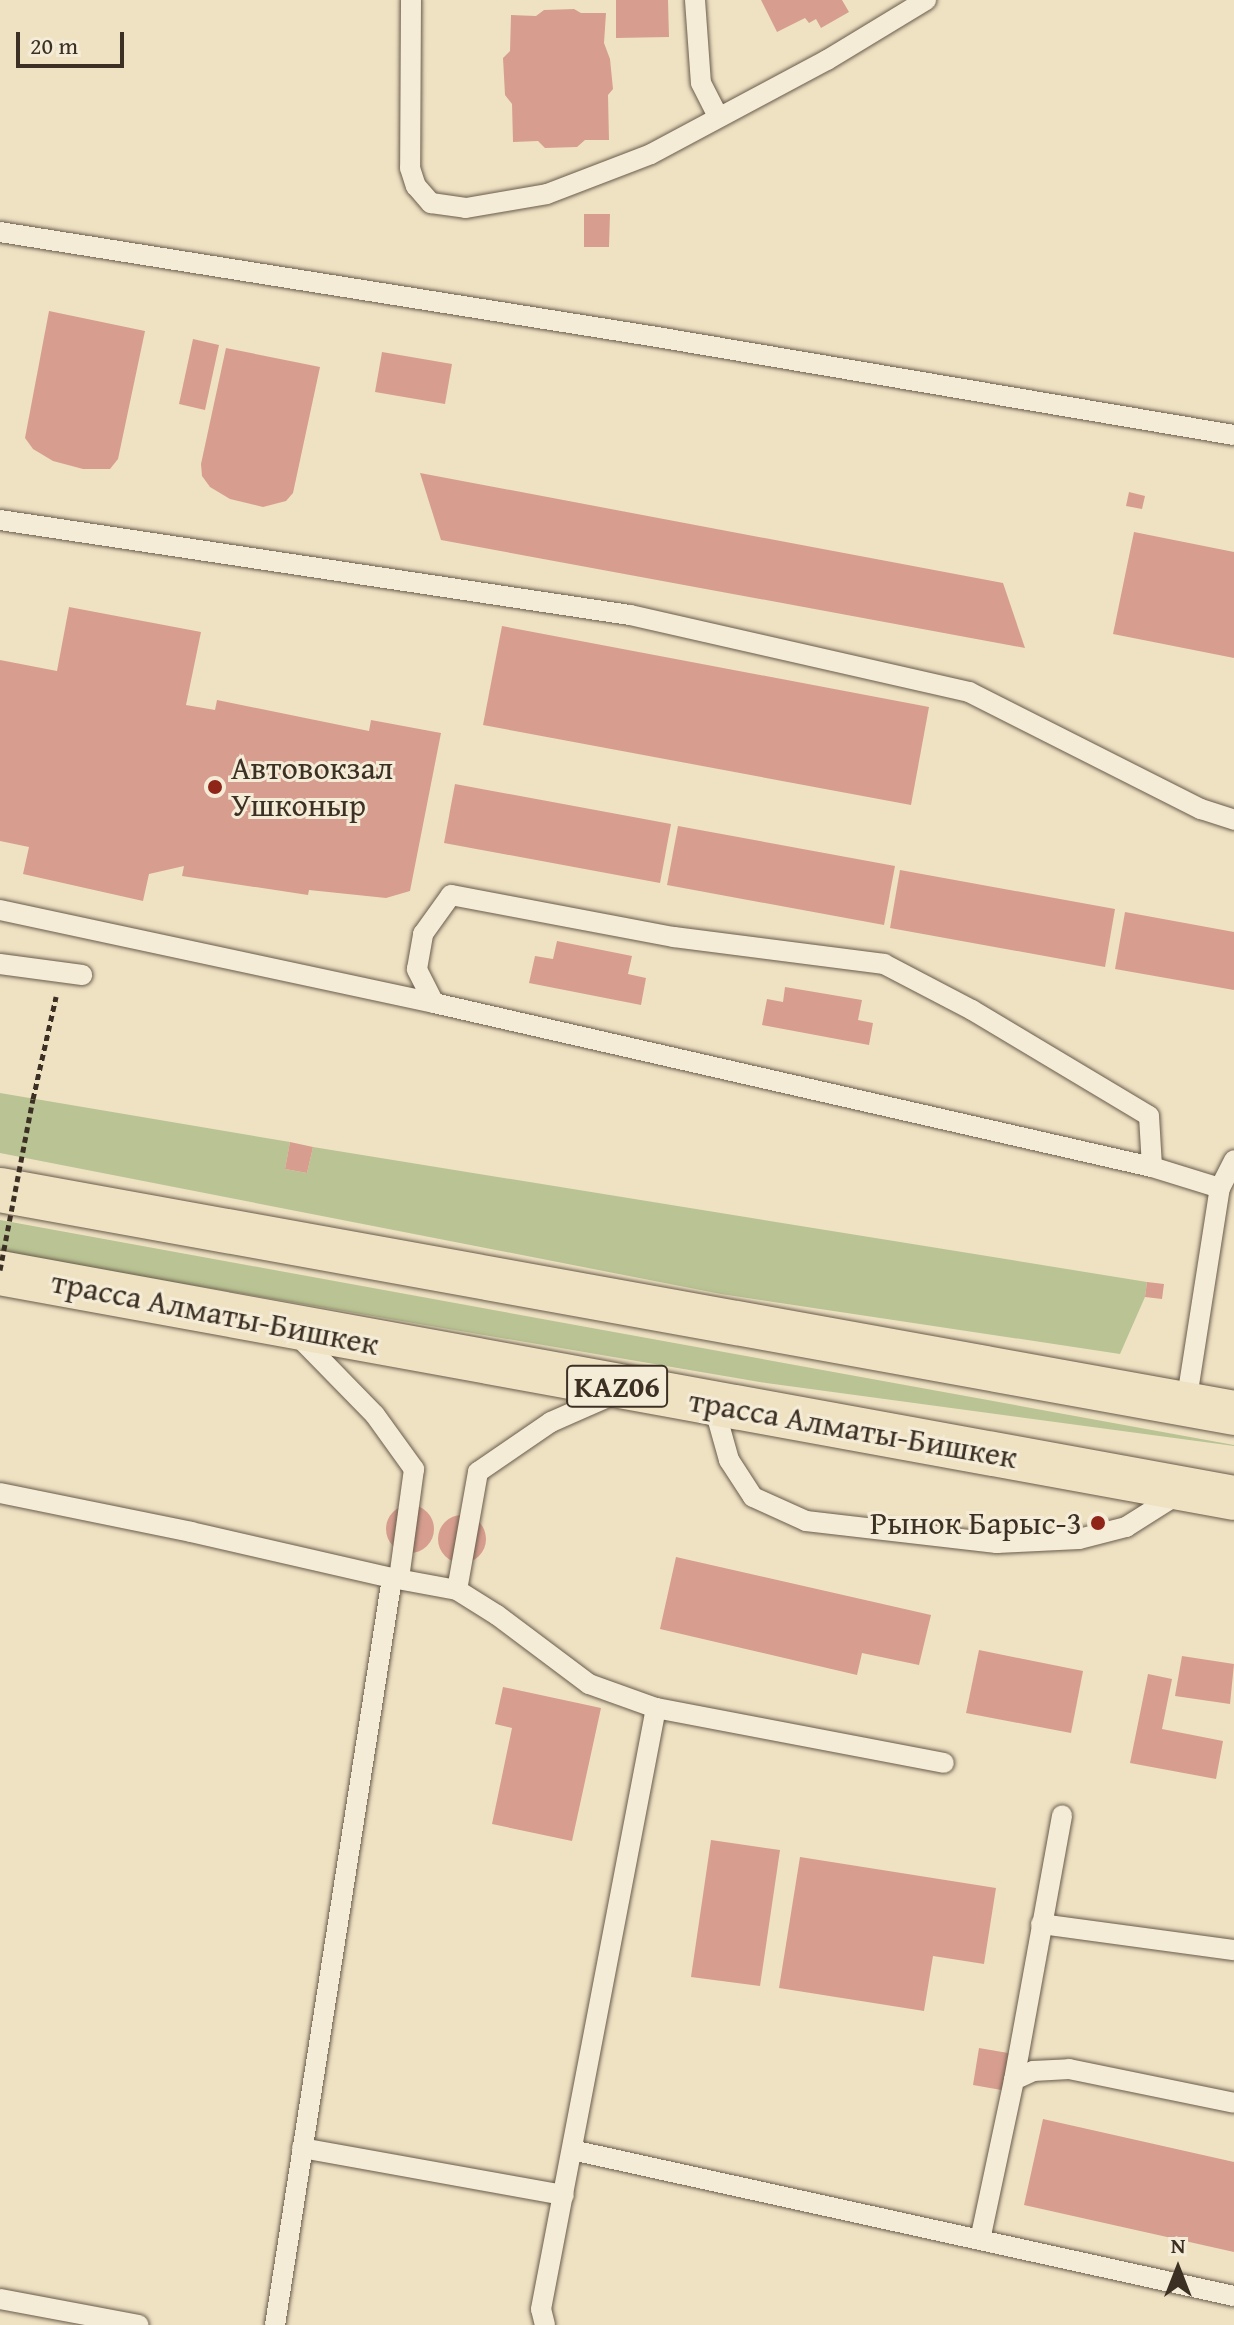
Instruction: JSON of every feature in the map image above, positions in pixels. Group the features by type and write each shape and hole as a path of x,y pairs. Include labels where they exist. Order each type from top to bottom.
{"highway":[{"path":"0,1190 1234,1413"},
{"name":"трасса Алматы-Бишкек","path":"0,1271 291,1328 1234,1498"}],"lane":[{"path":"411,0 410,168 416,186 431,203 466,208 547,194 651,154 827,60 926,0"},
{"path":"695,0 701,83 718,117"},
{"path":"0,232 635,334 1234,435"},
{"path":"0,520 630,615 969,692 1201,809 1234,820"},
{"path":"434,1003 417,969 423,934 451,895 674,937 884,964 972,1010 1149,1116 1152,1167"},
{"path":"0,910 434,1003 1152,1167 1220,1188"},
{"path":"0,964 82,975"},
{"path":"1186,1404 1220,1188 1234,1160"},
{"path":"275,2325 414,1469 375,1415 291,1328"},
{"path":"457,1590 478,1472 551,1422 629,1388"},
{"path":"713,1403 729,1460 753,1497 806,1521 997,1543 1079,1539 1126,1527 1187,1489"},
{"path":"0,1493 457,1590 497,1615 589,1684 656,1708 944,1763"},
{"path":"545,2325 541,2309 656,1708"},
{"path":"980,2240 1014,2080 1062,1815"},
{"path":"1041,1924 1234,1950"},
{"path":"1014,2080 1033,2071 1069,2069 1234,2103"},
{"path":"302,2148 564,2195"},
{"path":"572,2150 1234,2296"},
{"path":"0,2299 139,2325"}],"path":[{"path":"0,1271 61,972"}],"green space":[{"path":"0,1093 290,1142 285,1169 307,1173 313,1147 1147,1282 1145,1297 1120,1354 721,1294 0,1153"},
{"path":"0,1220 1234,1446 766,1383 0,1253"}],"building":[{"path":"616,0 668,0 669,37 616,38"},
{"path":"761,0 842,0 849,12 821,28 816,19 809,23 805,18 777,32"},
{"path":"574,9 581,13 606,13 604,43 610,59 613,89 608,95 609,140 585,140 577,147 545,148 538,141 513,142 512,104 505,95 503,58 510,51 511,15 536,16 544,10"},
{"path":"584,214 610,214 609,247 584,247"},
{"path":"49,311 145,331 118,459 110,469 83,469 53,461 33,449 25,438"},
{"path":"193,339 219,345 205,410 179,404"},
{"path":"226,348 320,367 293,493 286,501 263,507 230,499 210,487 202,476 201,464"},
{"path":"382,352 452,364 445,404 375,392"},
{"path":"420,473 1003,583 1025,648 441,540"},
{"path":"1129,492 1145,496 1142,509 1126,506"},
{"path":"1134,532 1234,552 1234,658 1113,634"},
{"name":"Автовокзал Ушконыр","path":"69,607 201,632 186,705 215,710 217,700 369,731 371,720 441,733 410,891 386,898 309,890 308,895 182,876 184,866 149,874 143,901 23,874 29,847 0,841 0,660 57,671"},
{"path":"502,626 929,707 911,805 483,725"},
{"path":"455,784 671,824 660,883 444,843"},
{"path":"678,826 895,866 884,925 667,885"},
{"path":"900,870 1115,909 1105,967 890,928"},
{"path":"1125,912 1234,932 1234,990 1115,969"},
{"path":"557,941 632,956 628,974 646,978 641,1005 529,983 535,956 553,959"},
{"path":"785,987 862,1000 858,1020 873,1023 869,1045 762,1025 767,999 783,1002"},
{"path":"290,1142 313,1147 307,1173 285,1169"},
{"path":"1147,1282 1164,1284 1162,1299 1145,1297"},
{"path":"410,1505 427,1512 434,1529 427,1546 410,1553 393,1546 386,1529 393,1512"},
{"path":"462,1515 479,1522 486,1539 479,1556 462,1563 445,1556 438,1539 445,1522"},
{"path":"676,1557 931,1615 919,1665 862,1653 857,1675 660,1629"},
{"path":"979,1650 1083,1671 1071,1733 966,1713"},
{"path":"1182,1656 1234,1664 1230,1704 1175,1696"},
{"path":"1148,1674 1172,1679 1162,1729 1223,1741 1216,1779 1130,1763"},
{"path":"503,1687 601,1708 572,1841 492,1824 512,1728 495,1724"},
{"path":"711,1840 780,1850 760,1986 691,1977"},
{"path":"800,1857 996,1888 984,1964 933,1956 924,2011 779,1988"},
{"path":"979,2048 1014,2054 1007,2091 973,2085"},
{"path":"1043,2119 1234,2162 1234,2252 1024,2205"}],"place":[{"name":"Автовокзал Ушконыр","path":"215,787"},
{"name":"Рынок Барыс-3","path":"1098,1523"}]}
